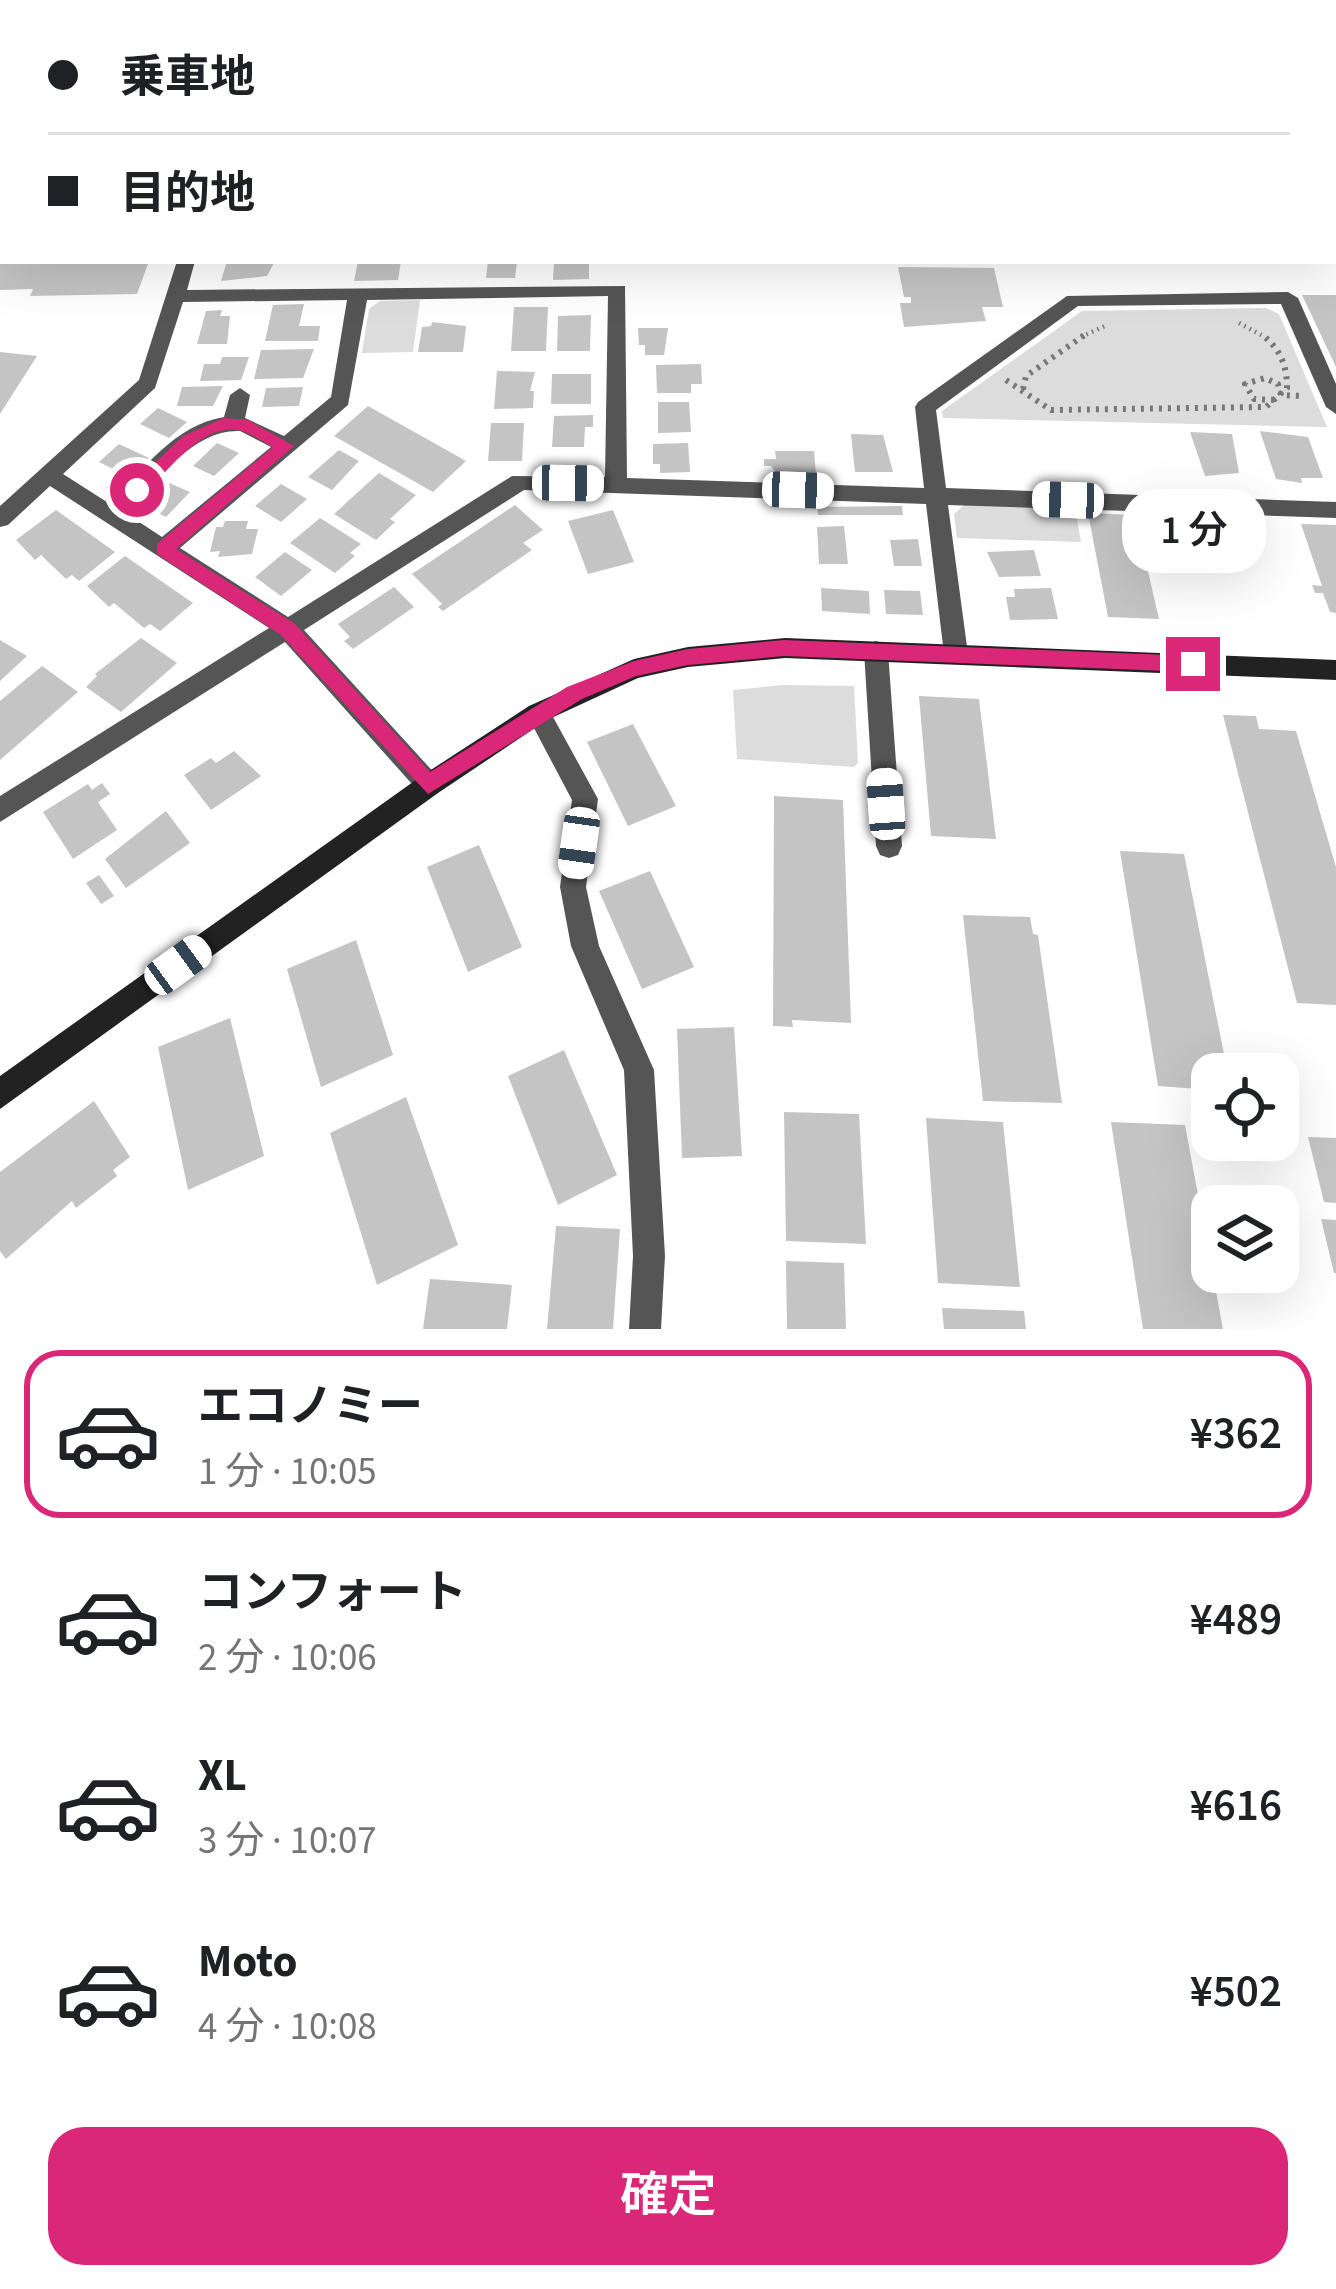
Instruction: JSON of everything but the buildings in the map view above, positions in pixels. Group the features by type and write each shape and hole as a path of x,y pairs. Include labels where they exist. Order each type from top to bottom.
{"street":[{"path":"0,519 148,382 185,264"},
{"path":"176,296 618,290 616,484"},
{"path":"163,549 340,400 358,294"},
{"path":"956,654 925,407 1074,300 1288,298 1336,407"},
{"path":"233,423 240,395"},
{"path":"112,516 189,440 233,423 286,446"},
{"path":"50,475 288,629 428,785"},
{"path":"0,810 520,482 1336,509"},
{"path":"0,1094 428,785 538,713 634,669 688,657 784,648 1336,670"},
{"path":"876,651 889,846"},
{"path":"538,713 585,799 573,887 585,946 639,1070 649,1256 645,1329"}],"path":[{"path":"1120,322 1084,335 1026,376 1022,382 1028,397 1059,411 1250,409 1279,397 1288,375 1276,345 1264,334 1221,319"},
{"path":"1265,378 1278,384 1279,397 1254,399 1245,384 1265,378"}],"shaded area":[{"path":"420,300 413,352 362,353 369,309 380,301"},
{"path":"1266,308 1279,314 1327,427 943,418 942,411 1082,311"},
{"path":"964,505 1075,508 1081,542 957,538 954,514"},
{"path":"854,686 858,763 854,767 737,759 733,690"}],"route":[{"path":"137,490 189,440 224,424 242,424 286,446 163,549 288,629 428,785 574,693 634,669 688,657 784,648 1193,664"}]}
